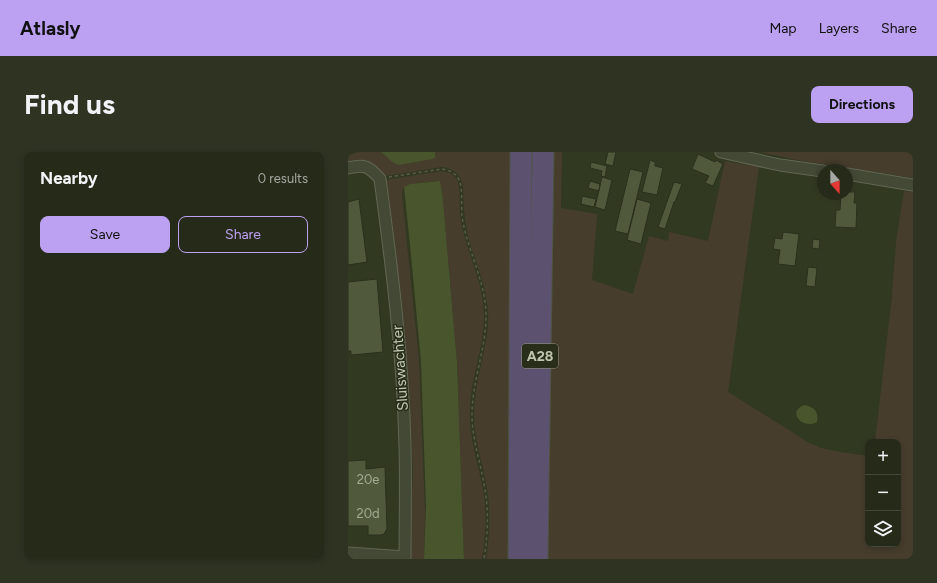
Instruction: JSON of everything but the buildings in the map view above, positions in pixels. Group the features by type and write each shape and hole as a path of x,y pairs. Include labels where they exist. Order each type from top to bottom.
{"highway":[{"name":"A28","path":"519,559 521,152"},
{"name":"A28","path":"537,559 543,152"}],"street":[{"path":"721,152 780,165 817,170"},
{"path":"348,168 364,167 372,170 380,179"},
{"path":"853,175 913,185"},
{"name":"Sluiswachter","path":"380,179 391,259 399,341 405,447 405,558"},
{"path":"348,553 405,558"}],"path":[{"path":"380,179 442,169 458,177 461,185 461,209 466,236 479,276 486,307 486,328 474,391 472,415 474,438 486,497 488,523 484,559"}],"shaded area":[{"path":"359,152 381,152 395,164 435,156 435,152 513,152 509,559 486,559 489,531 489,502 475,432 474,405 487,335 488,313 485,289 470,244 467,230 462,181 453,170 442,167 385,176 375,167 348,164 348,155"},
{"path":"381,152 435,152 435,158 399,165 392,162"},
{"path":"549,152 562,152 561,208 597,214 592,280 633,294 649,236 668,241 669,232 708,241 725,161 759,167 728,392 809,443 821,448 865,456 865,547 901,547 901,439 875,439 892,296 896,242 904,191 913,192 913,559 545,559"},
{"path":"760,152 913,152 913,178 853,169 853,164 823,164"},
{"path":"442,171 453,175 457,180 462,227 478,279 483,305 483,331 470,403 472,441 485,503 485,531 482,559 464,559 457,363 443,200 439,181 409,185 403,189 402,193 419,361 425,511 424,559 408,559 413,472 405,342 389,198 385,181"},
{"path":"440,181 443,200 457,363 464,559 424,559 426,505 421,362 404,187 410,184"},
{"path":"805,405 815,410 817,422 807,424 799,419 797,412 799,408"}]}
